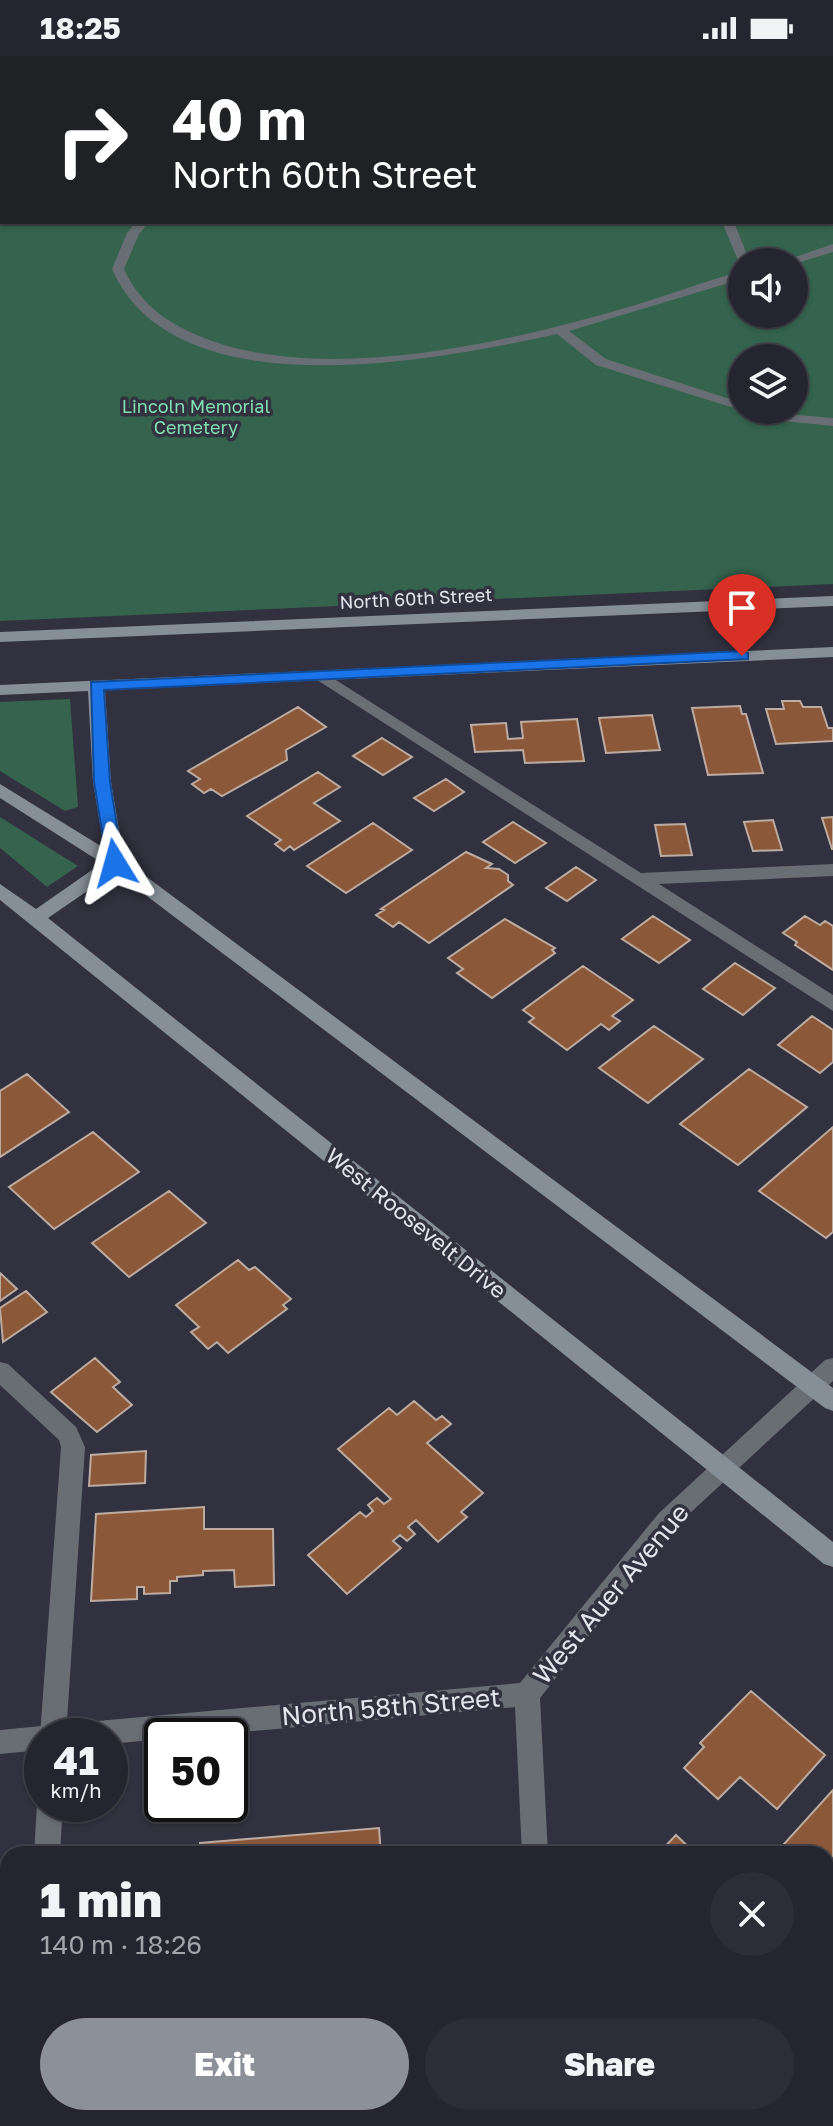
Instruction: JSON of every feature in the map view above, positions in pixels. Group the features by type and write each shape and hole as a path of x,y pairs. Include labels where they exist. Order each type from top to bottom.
{"street":[{"path":"141,224 133,233 118,269 128,295 164,327 221,350 298,364 375,363 513,341 652,307 728,280"},
{"path":"729,224 738,248"},
{"path":"808,256 833,248"},
{"path":"559,329 601,362 728,403"},
{"path":"808,420 833,422"},
{"name":"North 60th Street","path":"0,637 833,601"},
{"path":"0,690 833,652"},
{"path":"320,675 833,1004"},
{"path":"96,685 102,782 115,863"},
{"path":"0,790 115,863 833,1401"},
{"path":"35,918 115,863"},
{"path":"638,879 833,870"},
{"name":"West Roosevelt Drive","path":"0,890 833,1556"},
{"path":"813,1386 833,1367"},
{"path":"0,1371 68,1434 73,1447 54,1718"},
{"name":"West Auer Avenue","path":"535,1846 527,1694 667,1520 813,1386"},
{"name":"North 58th Street","path":"128,1730 527,1694"},
{"path":"0,1742 24,1740"},
{"path":"47,1846 49,1822"}],"green space":[{"name":"Lincoln Memorial Cemetery","path":"0,224 833,224 833,584 0,621"},
{"path":"70,699 78,807 65,811 0,771 0,702"},
{"path":"0,817 78,866 47,887 0,848"}],"building":[{"path":"782,701 800,701 803,707 821,707 828,728 833,728 833,741 776,744 766,709 784,709"},
{"path":"740,706 742,714 746,714 763,773 708,775 692,708"},
{"path":"298,707 326,727 286,750 287,760 222,796 211,789 204,793 192,784 200,779 188,771"},
{"path":"652,715 660,750 606,753 599,718"},
{"path":"577,719 584,761 525,763 523,750 475,752 471,725 506,723 508,739 523,738 521,722"},
{"path":"382,738 412,757 383,775 353,756"},
{"path":"318,772 340,787 314,803 340,821 294,850 290,846 284,851 275,844 281,840 247,816"},
{"path":"446,779 464,792 434,811 414,798"},
{"path":"833,817 833,849 832,849 822,818"},
{"path":"773,820 782,850 753,851 744,822"},
{"path":"513,822 546,843 515,863 483,842"},
{"path":"373,823 412,850 346,893 307,866"},
{"path":"685,824 692,855 661,856 655,825"},
{"path":"466,852 492,864 486,868 499,869 508,875 508,881 513,885 429,943 399,922 393,927 376,915 384,910 381,909"},
{"path":"576,867 596,880 567,901 546,888"},
{"path":"653,916 690,940 659,963 622,939"},
{"path":"805,916 820,925 825,921 833,926 833,970 795,945 797,942 783,933"},
{"path":"505,919 555,948 552,950 555,953 492,998 457,973 463,969 448,958"},
{"path":"735,963 775,988 743,1015 703,989"},
{"path":"583,966 633,1000 612,1016 620,1021 609,1030 601,1024 567,1050 529,1022 534,1018 523,1010"},
{"path":"812,1016 833,1030 833,1062 820,1073 778,1045"},
{"path":"654,1026 703,1059 648,1103 599,1068"},
{"path":"749,1069 807,1107 738,1165 680,1124"},
{"path":"27,1074 69,1112 0,1157 0,1091"},
{"path":"833,1127 833,1232 826,1238 759,1191"},
{"path":"93,1132 139,1172 54,1229 9,1187"},
{"path":"169,1191 206,1223 129,1277 92,1243"},
{"path":"238,1260 249,1270 255,1267 291,1299 283,1305 287,1309 228,1353 217,1342 208,1349 191,1332 199,1327 176,1305"},
{"path":"0,1273 17,1289 0,1301"},
{"path":"26,1291 47,1312 3,1342 0,1308"},
{"path":"95,1358 120,1382 113,1387 132,1405 97,1432 51,1392"},
{"path":"414,1401 436,1420 442,1416 451,1424 427,1443 483,1493 461,1512 467,1517 438,1542 416,1520 408,1527 415,1534 407,1541 400,1535 393,1541 401,1548 347,1594 308,1555 360,1512 366,1517 373,1511 368,1505 377,1498 384,1504 391,1499 338,1449 389,1408 397,1415"},
{"path":"146,1451 145,1483 89,1486 91,1455"},
{"path":"204,1507 204,1529 273,1529 274,1585 235,1587 234,1570 203,1571 203,1575 177,1577 177,1581 170,1581 170,1593 144,1594 144,1587 137,1587 137,1599 91,1601 96,1514"},
{"path":"751,1691 825,1755 777,1809 740,1777 718,1799 684,1768 704,1747 700,1743"},
{"path":"833,1790 833,1846 782,1846"},
{"path":"379,1828 380,1846 200,1846 200,1843"},
{"path":"676,1835 688,1846 666,1846"}],"route":[{"path":"115,863 102,782 96,685 742,656"}]}
